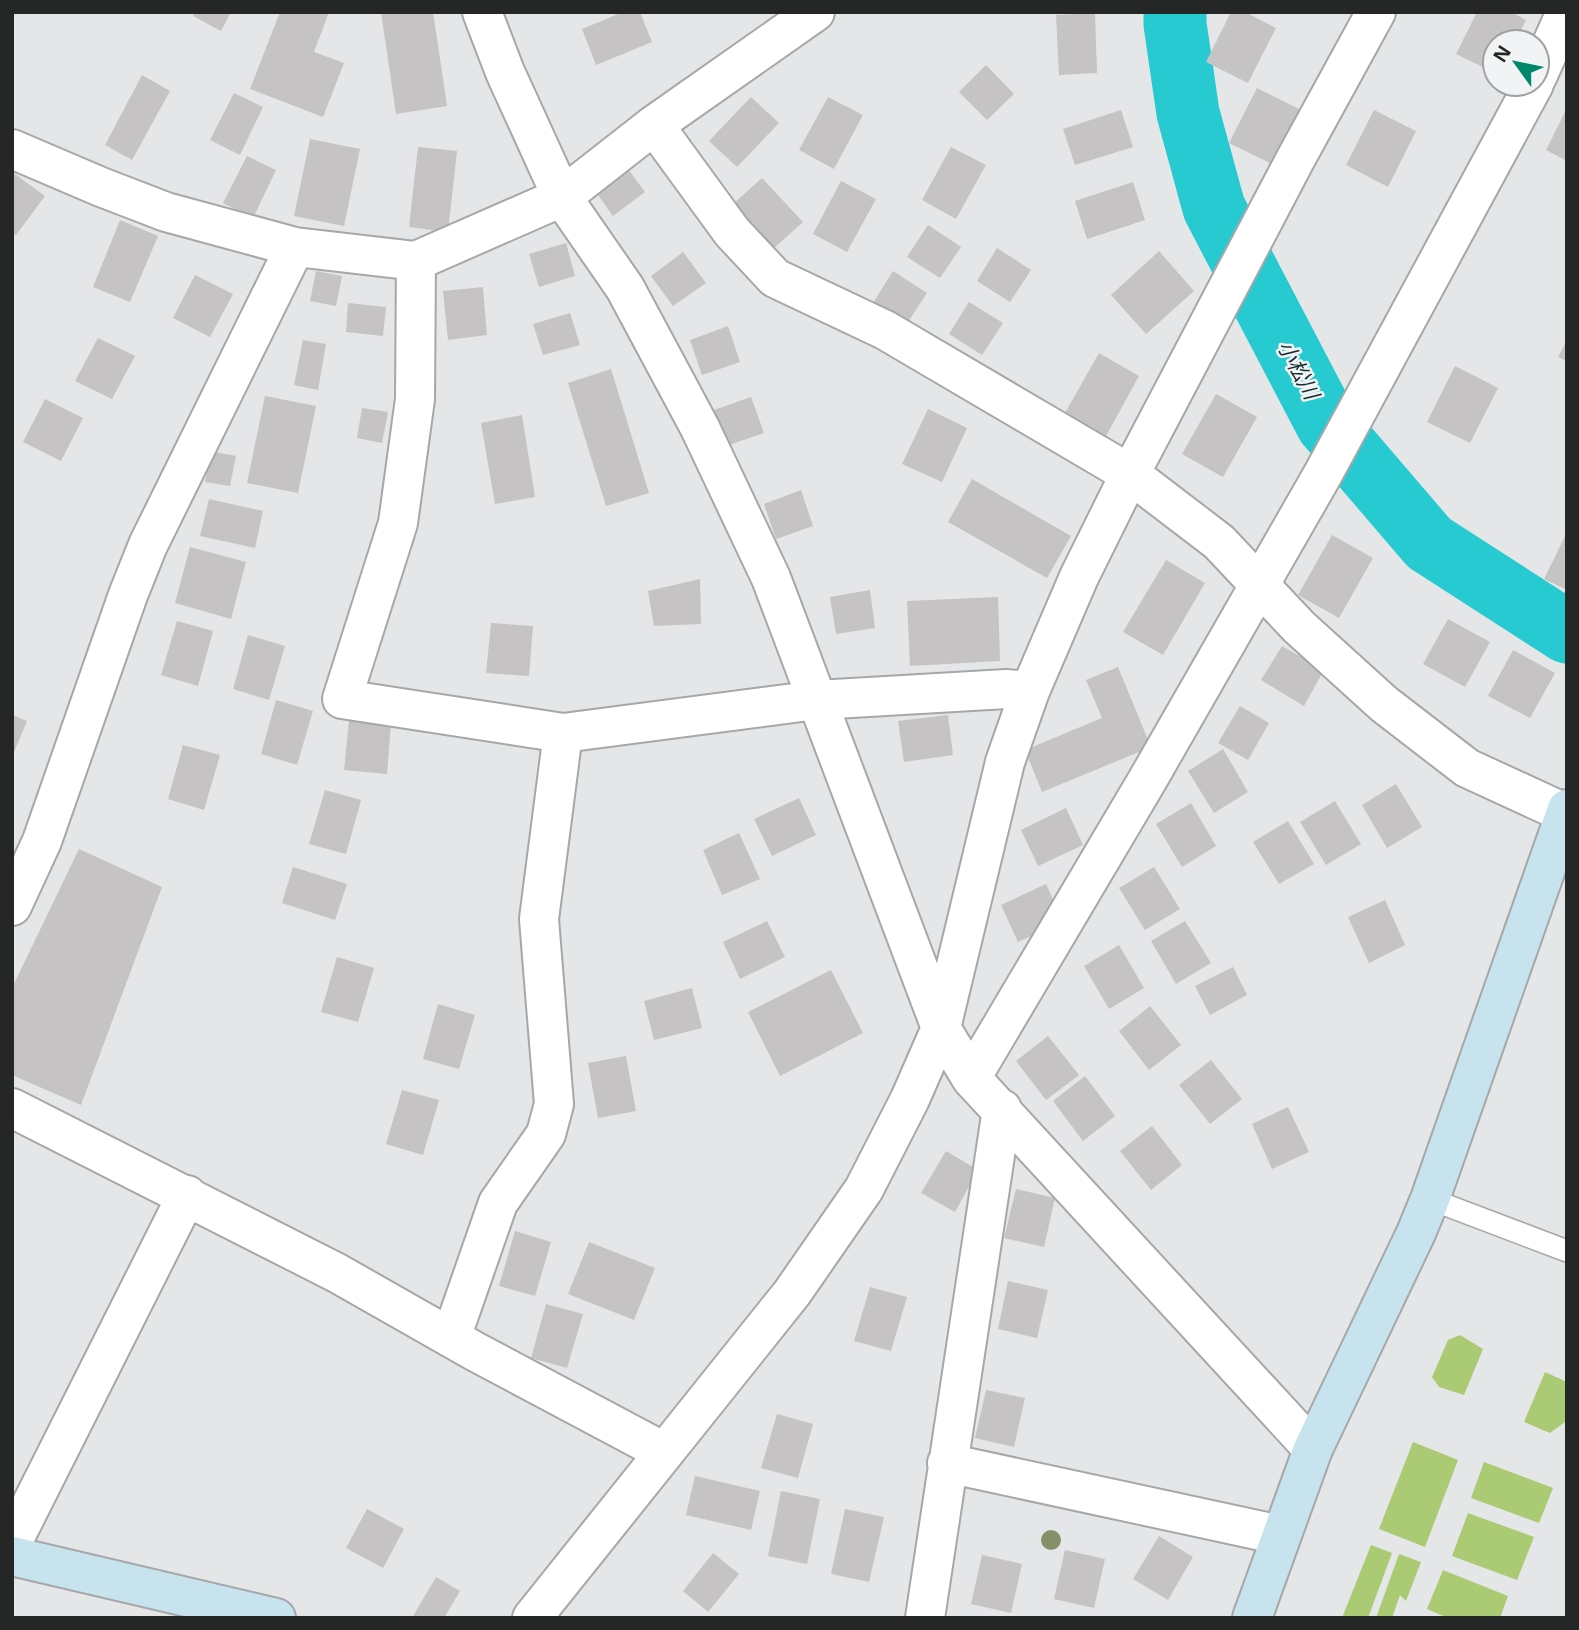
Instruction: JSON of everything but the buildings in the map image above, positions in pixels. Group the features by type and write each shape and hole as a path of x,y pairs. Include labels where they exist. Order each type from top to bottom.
{"street":[{"path":"482,12 505,72 562,197 625,288 700,428 771,578 941,1028 971,1078 1313,1449"},
{"path":"12,149 166,212 295,247 416,261 562,197 654,125 815,12"},
{"path":"532,1618 792,1293 864,1189 910,1099 941,1028 1005,762 1030,691 1079,577 1255,236 1376,12"},
{"path":"1551,46 1566,12"},
{"path":"971,1078 1323,474 1526,98"},
{"path":"654,125 732,232 775,278 885,330 1130,474 1219,542 1298,627 1384,704 1467,768 1566,812 1430,1199 1313,1449 1252,1618"},
{"path":"12,905 27,836 148,545 295,247"},
{"path":"416,261 415,399 398,523 342,699 563,733 817,700 1006,689 1030,691"},
{"path":"451,1338 498,1203 547,1134 554,1104 539,919 563,733"},
{"path":"12,1108 337,1273 451,1338 664,1452"},
{"path":"925,1618 1002,1110"},
{"path":"12,1544 187,1195"},
{"path":"947,1464 1280,1535"},
{"path":"12,1556 276,1618"}],"lane":[{"path":"1430,1199 1567,1251"}],"green space":[{"path":"1460,1335 1483,1349 1464,1395 1439,1387 1432,1377 1448,1340"},
{"path":"1545,1372 1567,1382 1565,1422 1550,1433 1524,1422"},
{"path":"1413,1442 1458,1460 1425,1547 1379,1529"},
{"path":"1484,1462 1553,1488 1539,1523 1471,1498"},
{"path":"1468,1513 1534,1537 1517,1580 1452,1556"},
{"path":"1371,1545 1392,1553 1368,1618 1342,1618"},
{"path":"1399,1554 1421,1562 1406,1601 1400,1595 1392,1618 1376,1618"},
{"path":"1443,1570 1508,1596 1500,1618 1448,1618 1427,1609"}],"waterway":[{"name":"小松川","path":"1175,12 1188,113 1214,208 1327,424 1429,543 1567,632"}]}
